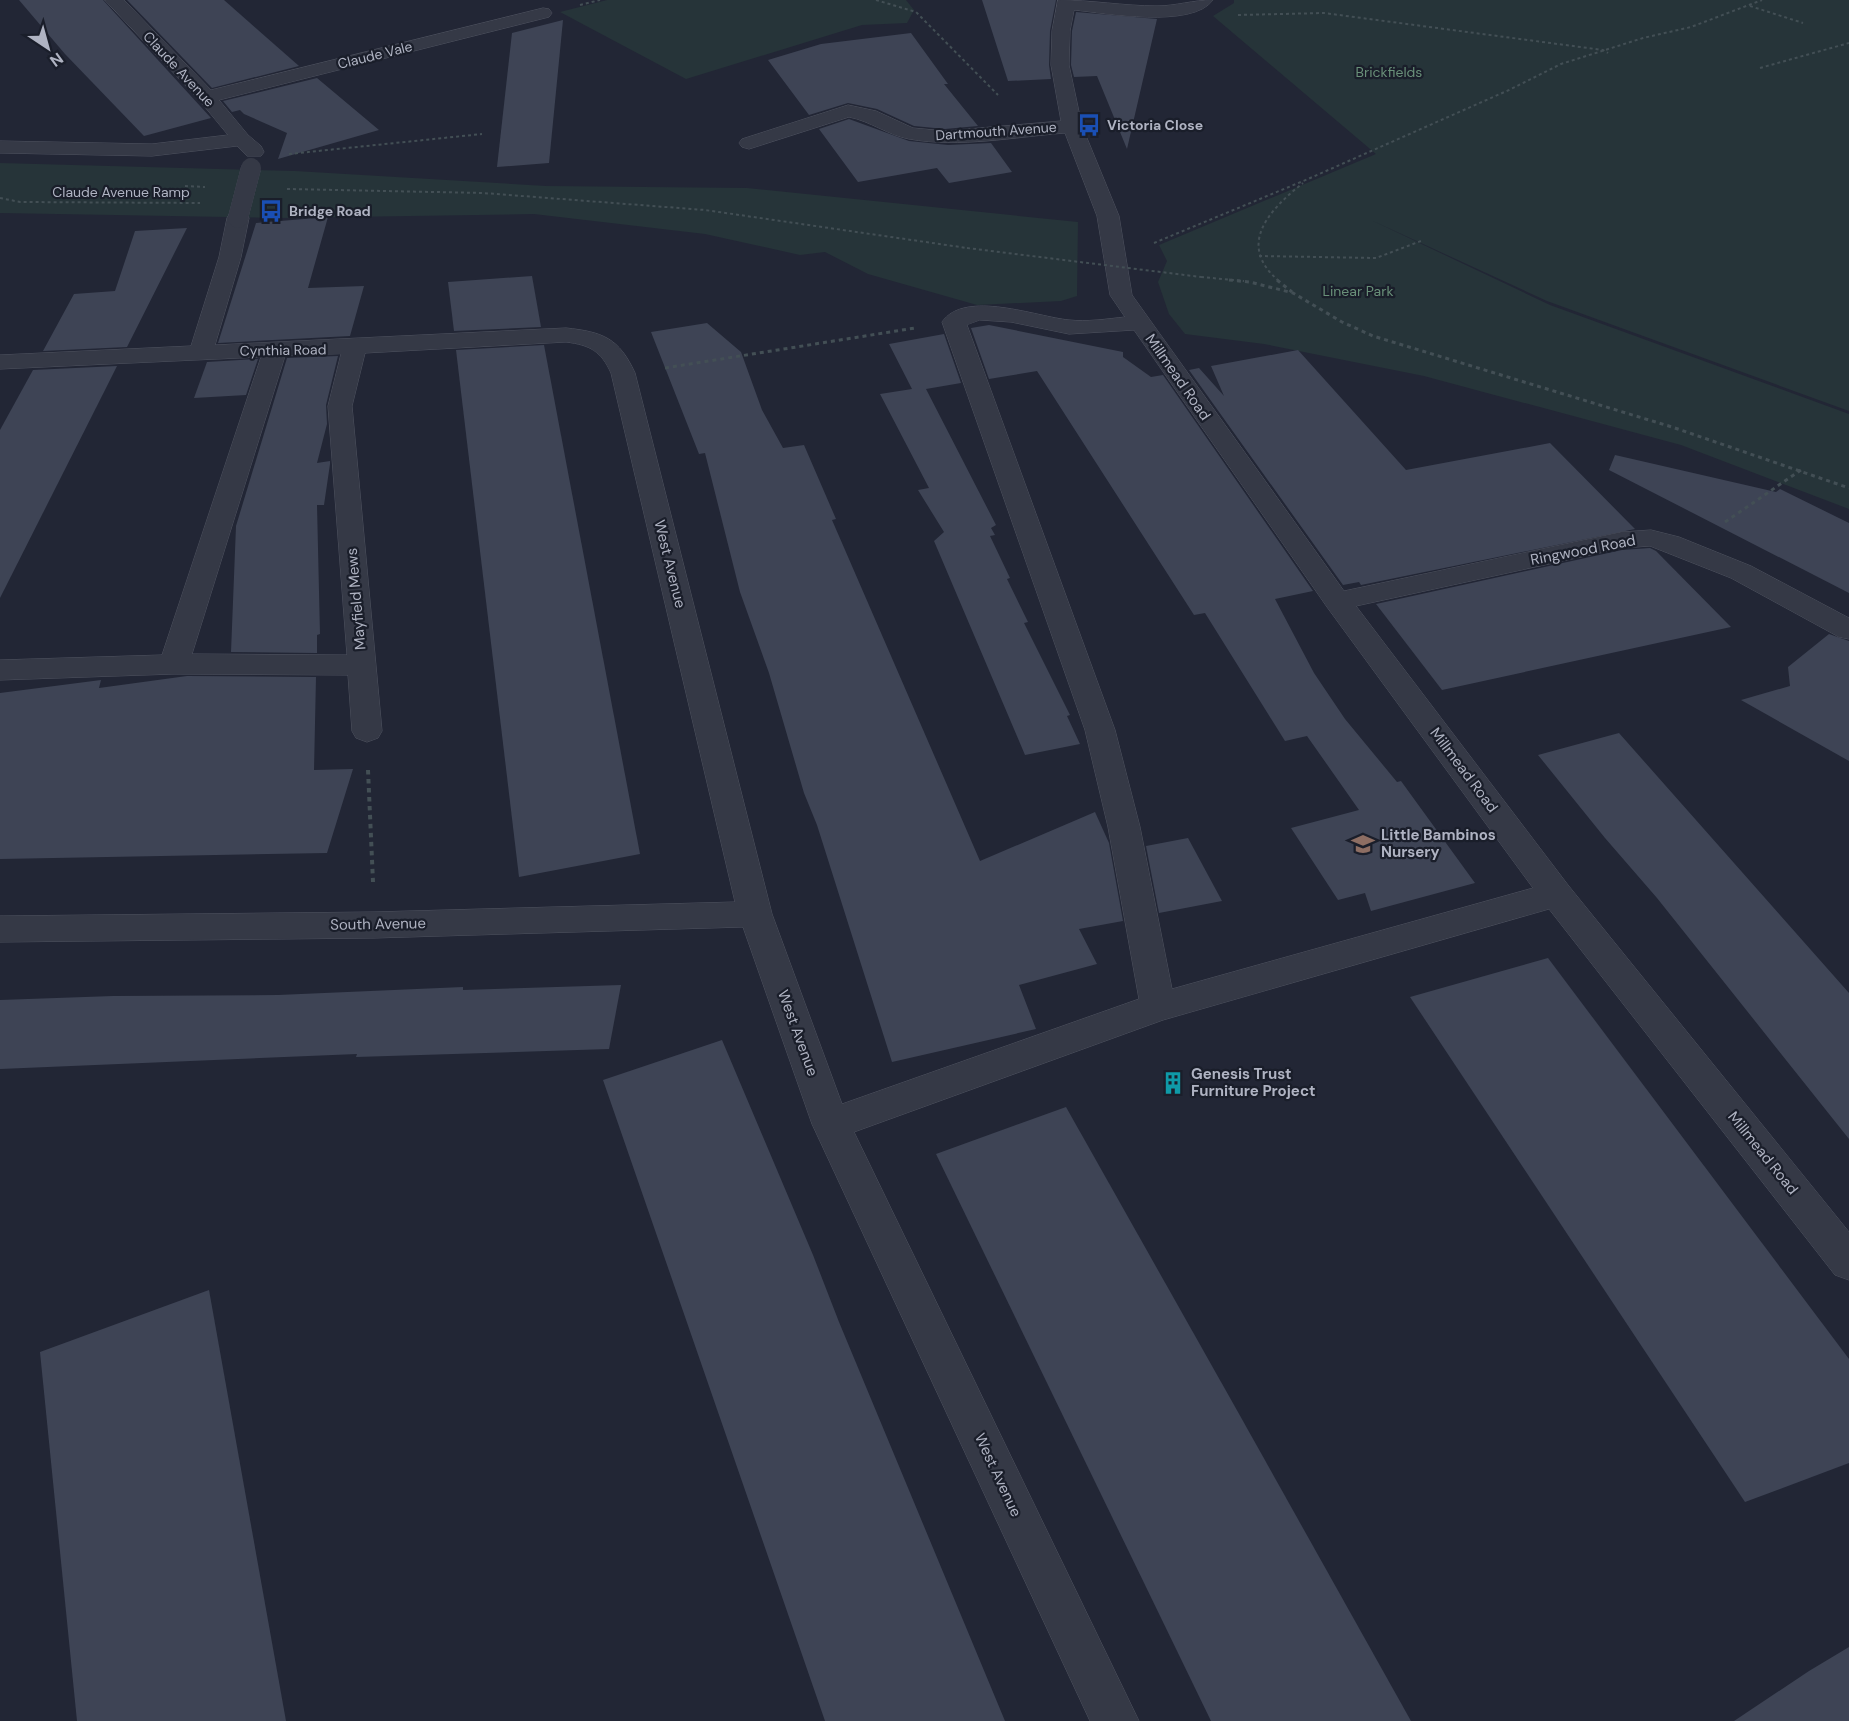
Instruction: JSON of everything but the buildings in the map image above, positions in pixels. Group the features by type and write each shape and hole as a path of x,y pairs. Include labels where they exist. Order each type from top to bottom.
{"street":[{"name":"Claude Avenue","path":"114,0 207,97 241,139"},
{"name":"Claude Vale","path":"207,97 543,13 521,0"},
{"name":"Dartmouth Avenue","path":"1066,2 1061,31 1060,65 1072,126 1108,216 1121,295 1140,323"},
{"path":"1066,2 1164,12 1198,4"},
{"name":"Dartmouth Avenue","path":"749,143 848,111 869,115 909,133 945,137 1072,126"},
{"path":"0,147 97,150 183,148 210,146 241,139 254,150 230,257 201,352"},
{"path":"1140,323 1091,328 1067,327 1001,314 975,314 954,322 1100,730 1124,827 1158,1007"},
{"name":"Millmead Road","path":"1140,323 1337,601 1556,894 1849,1262"},
{"name":"Cynthia Road","path":"0,362 201,352 354,348 566,335"},
{"name":"West Avenue","path":"566,335 591,337 609,346 624,373 755,914 831,1124 1115,1721"},
{"name":"Mayfield Mews","path":"0,670 174,664 362,665 340,406 354,348"},
{"path":"174,664 275,350"},
{"name":"Ringwood Road","path":"1337,601 1622,540 1651,538 1741,572 1849,630"},
{"path":"362,665 367,731"},
{"path":"831,1124 1158,1007 1556,894"},
{"name":"South Avenue","path":"0,929 374,925 755,914"}],"path":[{"path":"876,0 916,12 1033,129"},
{"path":"1114,244 1154,243 1308,179 1509,90 1561,64 1603,50 1691,27 1762,0"},
{"path":"1198,4 1213,16 1324,13 1603,50 1608,53"},
{"path":"1749,5 1803,22"},
{"path":"1760,68 1849,43"},
{"path":"252,163 482,134"},
{"path":"1308,179 1285,196 1269,215 1259,235 1259,256 1267,270 1293,293 1342,322 1373,336 1622,410 1849,488"},
{"path":"177,186 212,187"},
{"path":"283,189 483,193 693,209 967,249 1250,282 1293,293"},
{"name":"Claude Avenue Ramp","path":"0,198 32,202 240,209"},
{"path":"1259,256 1376,258 1421,241"},
{"path":"663,369 954,322"},
{"path":"1684,549 1802,470"},
{"path":"367,731 374,925"}],"green space":[{"path":"607,0 906,0 914,10 907,23 862,25 686,79 560,12"},
{"path":"1234,0 1849,0 1849,411 1547,301 1371,220 1550,305 1849,414 1849,509 1681,445 1424,376 1264,344 1185,334 1169,314 1158,282 1167,261 1159,245 1376,154 1213,16 1234,3"},
{"path":"0,163 295,171 546,186 747,188 1078,222 1077,296 1061,301 977,305 868,274 825,252 800,255 705,234 534,214 279,218 0,213"}],"place":[{"name":"Victoria Close","path":"1089,125"},
{"name":"Bridge Road","path":"271,211"},
{"name":"Little Bambinos Nursery","path":"1363,844"},
{"name":"Genesis Trust Furniture Project","path":"1173,1083"}],"park label":[{"name":"Brickfields","path":"1389,72"},
{"name":"Linear Park","path":"1358,291"}]}
